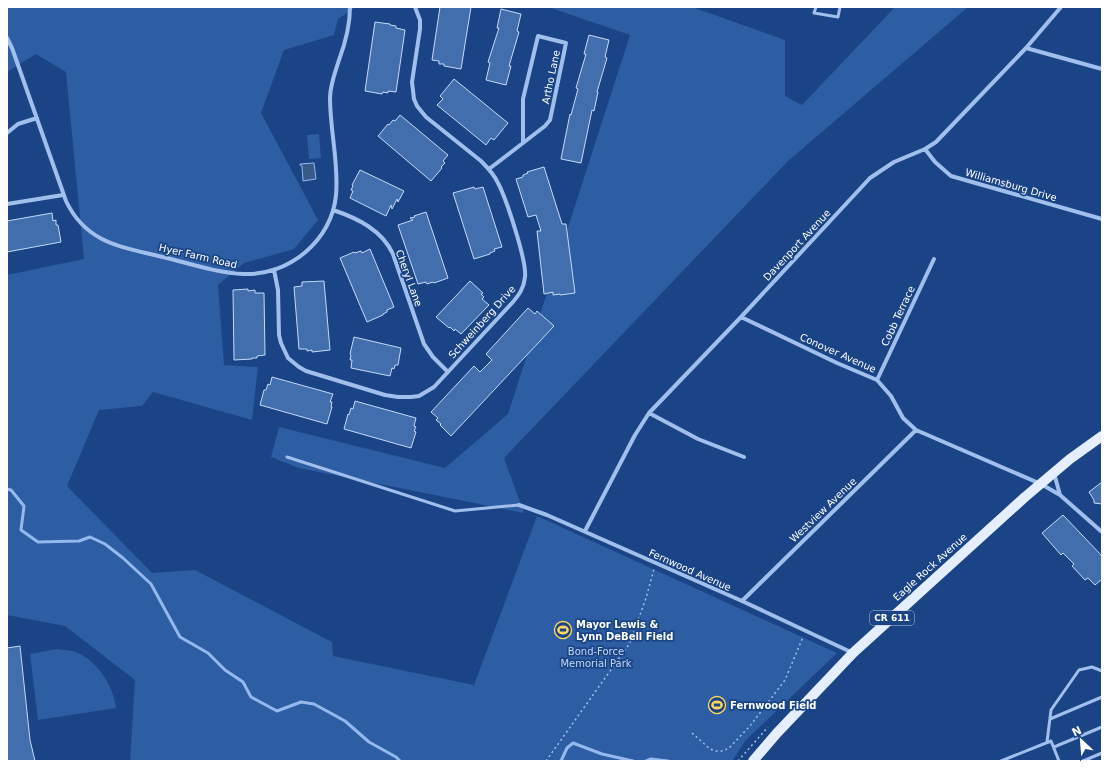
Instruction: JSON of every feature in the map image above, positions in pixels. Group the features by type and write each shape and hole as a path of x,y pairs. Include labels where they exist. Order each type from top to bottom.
{"main road":[{"name":"Eagle Rock Avenue","path":"753,761 777,733 853,653 997,522 1070,459 1102,436"}],"street":[{"name":"Hyer Farm Road","path":"7,38 37,118 63,195 73,214 84,226 98,238 113,244 228,272 255,274 274,270 293,262 312,246 324,230 333,210 336,185 330,97 334,77 343,48 349,20 350,7"},
{"name":"Schweinberg Drive","path":"274,270 278,290 279,335 288,358 306,371 385,395 405,398 419,396 434,387 515,300 522,290 526,275 523,258 506,200 498,183 489,169 426,117 417,106 412,91 412,82 420,20 415,7"},
{"name":"Davenport Avenue","path":"585,531 635,435 649,413 742,316 870,178 894,162 925,149 945,134 1026,48 1061,7"},
{"name":"Artho Lane","path":"489,169 523,143 545,126 550,120 566,43 538,36 523,98 523,143"},
{"path":"1026,48 1102,69"},
{"path":"7,133 18,124 37,118"},
{"name":"Williamsburg Drive","path":"925,149 935,162 952,176 1102,219"},
{"path":"7,204 63,195"},
{"name":"Cheryl Lane","path":"333,210 356,218 385,241 393,254 424,344 433,357 448,372"},
{"name":"Cobb Terrace","path":"877,380 934,259"},
{"name":"Conover Avenue","path":"742,316 837,363 877,380 891,396 903,418 916,430 958,450 1041,484 1060,495 1102,532"},
{"path":"649,413 698,439 744,456"},
{"name":"Westview Avenue","path":"742,601 916,430"},
{"path":"1054,473 1060,495"},
{"name":"Fernwood Avenue","path":"519,505 585,531 742,601 853,653"}],"lane":[{"path":"816,7 814,13 838,17 840,7"},
{"path":"287,457 455,511 519,505"},
{"path":"1047,742 1051,710 1080,670 1092,667 1102,671"},
{"path":"1050,719 1102,697"},
{"path":"1054,747 1102,726"},
{"path":"1001,761 1051,741 1059,761"},
{"path":"1083,761 1102,754"}],"path":[{"path":"546,761 630,643 646,598 655,566"},
{"path":"692,733 710,749 723,751 729,748 750,726 785,680 805,634"},
{"path":"738,761 773,722"}],"green space":[{"name":"Bond-Force Memorial Park","path":"7,7 356,7 338,19 334,35 284,50 261,113 318,220 294,249 244,263 218,285 224,365 258,367 252,420 153,392 142,406 99,410 67,486 152,573 195,570 332,642 333,656 474,685 537,516 837,653 746,740 732,761 130,761 135,680 65,626 7,615 7,275 84,259 66,72 36,54 7,72"},
{"path":"548,7 692,7 785,40 785,96 802,105 895,7 968,7 788,161 504,458 524,513 299,468 271,457 279,427 445,468 508,414 630,35"},
{"path":"319,134 321,158 309,159 307,135"},
{"path":"56,649 76,652 92,662 104,676 115,700 116,708 38,720 30,654"}],"shaded area":[{"path":"314,163 316,179 303,181 302,166 300,164"}],"building":[{"path":"440,7 471,7 461,69 444,66 444,64 439,64 439,61 432,60"},
{"path":"501,9 521,14 517,31 519,32 509,66 511,66 506,85 486,80 490,63 488,62 499,28 497,28"},
{"path":"375,22 390,24 396,26 396,28 405,30 396,92 388,91 388,93 383,92 382,94 365,91"},
{"path":"589,35 609,40 605,57 607,58 597,92 594,111 592,110 581,163 561,159 570,114 571,115 578,89 576,88 586,54 584,54"},
{"path":"454,79 508,123 494,140 491,138 486,145 437,105 443,99 440,96"},
{"path":"400,115 448,155 443,161 445,163 441,167 442,168 431,181 378,136 388,124 389,125 393,120 395,121"},
{"path":"544,167 562,224 566,224 575,293 553,295 553,292 544,294 537,231 541,231 536,215 528,217 516,179 523,177 523,175 528,173 527,172"},
{"path":"360,170 404,191 398,202 397,199 392,209 391,205 386,216 350,198 353,191 351,190 352,185"},
{"path":"474,187 475,189 483,187 502,247 494,249 495,251 490,254 474,259 453,193"},
{"path":"426,212 448,278 434,283 427,284 426,282 418,284 398,225 413,220 410,218"},
{"path":"52,213 53,221 56,220 56,225 58,225 61,242 7,252 7,221"},
{"path":"370,249 394,307 387,310 387,312 383,315 367,322 340,258 354,252 361,251 362,253"},
{"path":"324,281 330,350 312,352 312,350 307,351 307,349 299,349 294,287 302,286 302,282"},
{"path":"470,281 483,293 481,294 484,297 482,299 489,305 461,334 455,329 454,331 450,327 449,328 436,317"},
{"path":"248,289 248,291 255,290 255,293 264,293 265,355 257,356 257,358 252,359 234,360 233,290"},
{"path":"528,308 535,314 537,311 554,326 451,436 436,420 438,418 431,412 474,366 480,372 492,360 486,354"},
{"path":"354,337 401,348 398,365 395,365 394,369 392,368 390,376 351,368 352,360 350,360 350,354"},
{"path":"272,377 333,394 330,402 332,402 332,407 327,424 260,405 264,390 266,390 268,384 270,385"},
{"path":"355,401 416,418 414,426 416,427 414,431 416,432 411,448 344,429 348,414 349,415 351,408 353,409"},
{"path":"1102,482 1102,504 1094,503 1094,500 1089,492"},
{"path":"1063,515 1102,556 1102,579 1095,585 1088,578 1085,580 1072,566 1074,564 1063,553 1061,555 1042,533"},
{"path":"20,646 30,740 35,761 7,761 7,648"}],"waterway":[{"path":"7,489 11,490 24,506 21,530 38,542 79,541 90,537 105,544 123,558 151,584 180,637 208,653 225,670 243,682 251,697 277,711 301,702 314,704 345,721 369,742 396,757 400,761"},
{"path":"561,761 567,748 573,743 602,754 633,761"},
{"path":"646,761 651,759 668,761"}],"place":[{"name":"Mayor Lewis & Lynn DeBell Field","path":"563,630"},
{"name":"Fernwood Field","path":"717,705"}]}
